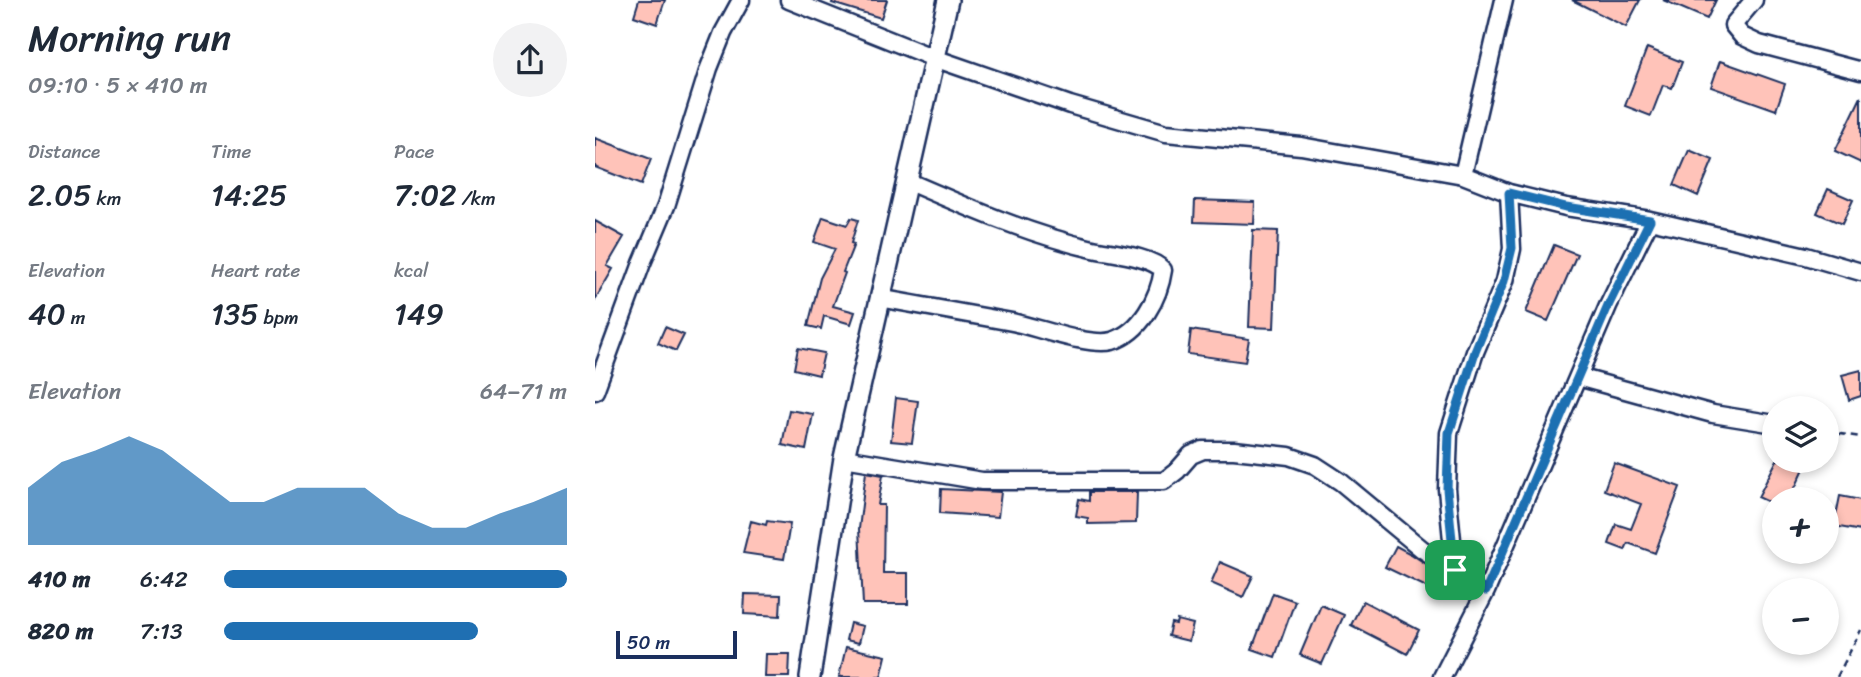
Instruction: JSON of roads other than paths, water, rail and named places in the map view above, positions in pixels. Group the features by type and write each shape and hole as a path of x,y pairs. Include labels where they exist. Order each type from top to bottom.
{"street":[{"path":"595,391 666,206 709,68 723,33 741,0"},
{"path":"789,0 934,58 1070,105 1166,134 1301,146 1463,175 1509,193 1566,207 1650,220 1806,256 1861,272"},
{"path":"810,677 843,458 948,0"},
{"path":"1463,175 1504,0"},
{"path":"1754,0 1733,25 1742,36 1759,44 1861,71"},
{"path":"879,298 1013,323 1091,341 1109,342 1133,329 1160,290 1163,270 1154,262 1083,246 1005,223 907,181"},
{"path":"1455,570 1447,489 1449,433 1475,352 1504,281 1512,248 1509,193"},
{"path":"1442,677 1486,591 1608,306 1650,220"},
{"path":"1578,377 1713,414 1762,422"},
{"path":"843,458 982,481 1164,481 1177,471 1184,460 1203,450 1234,450 1289,456 1315,465 1341,482 1422,549 1486,591"}]}
